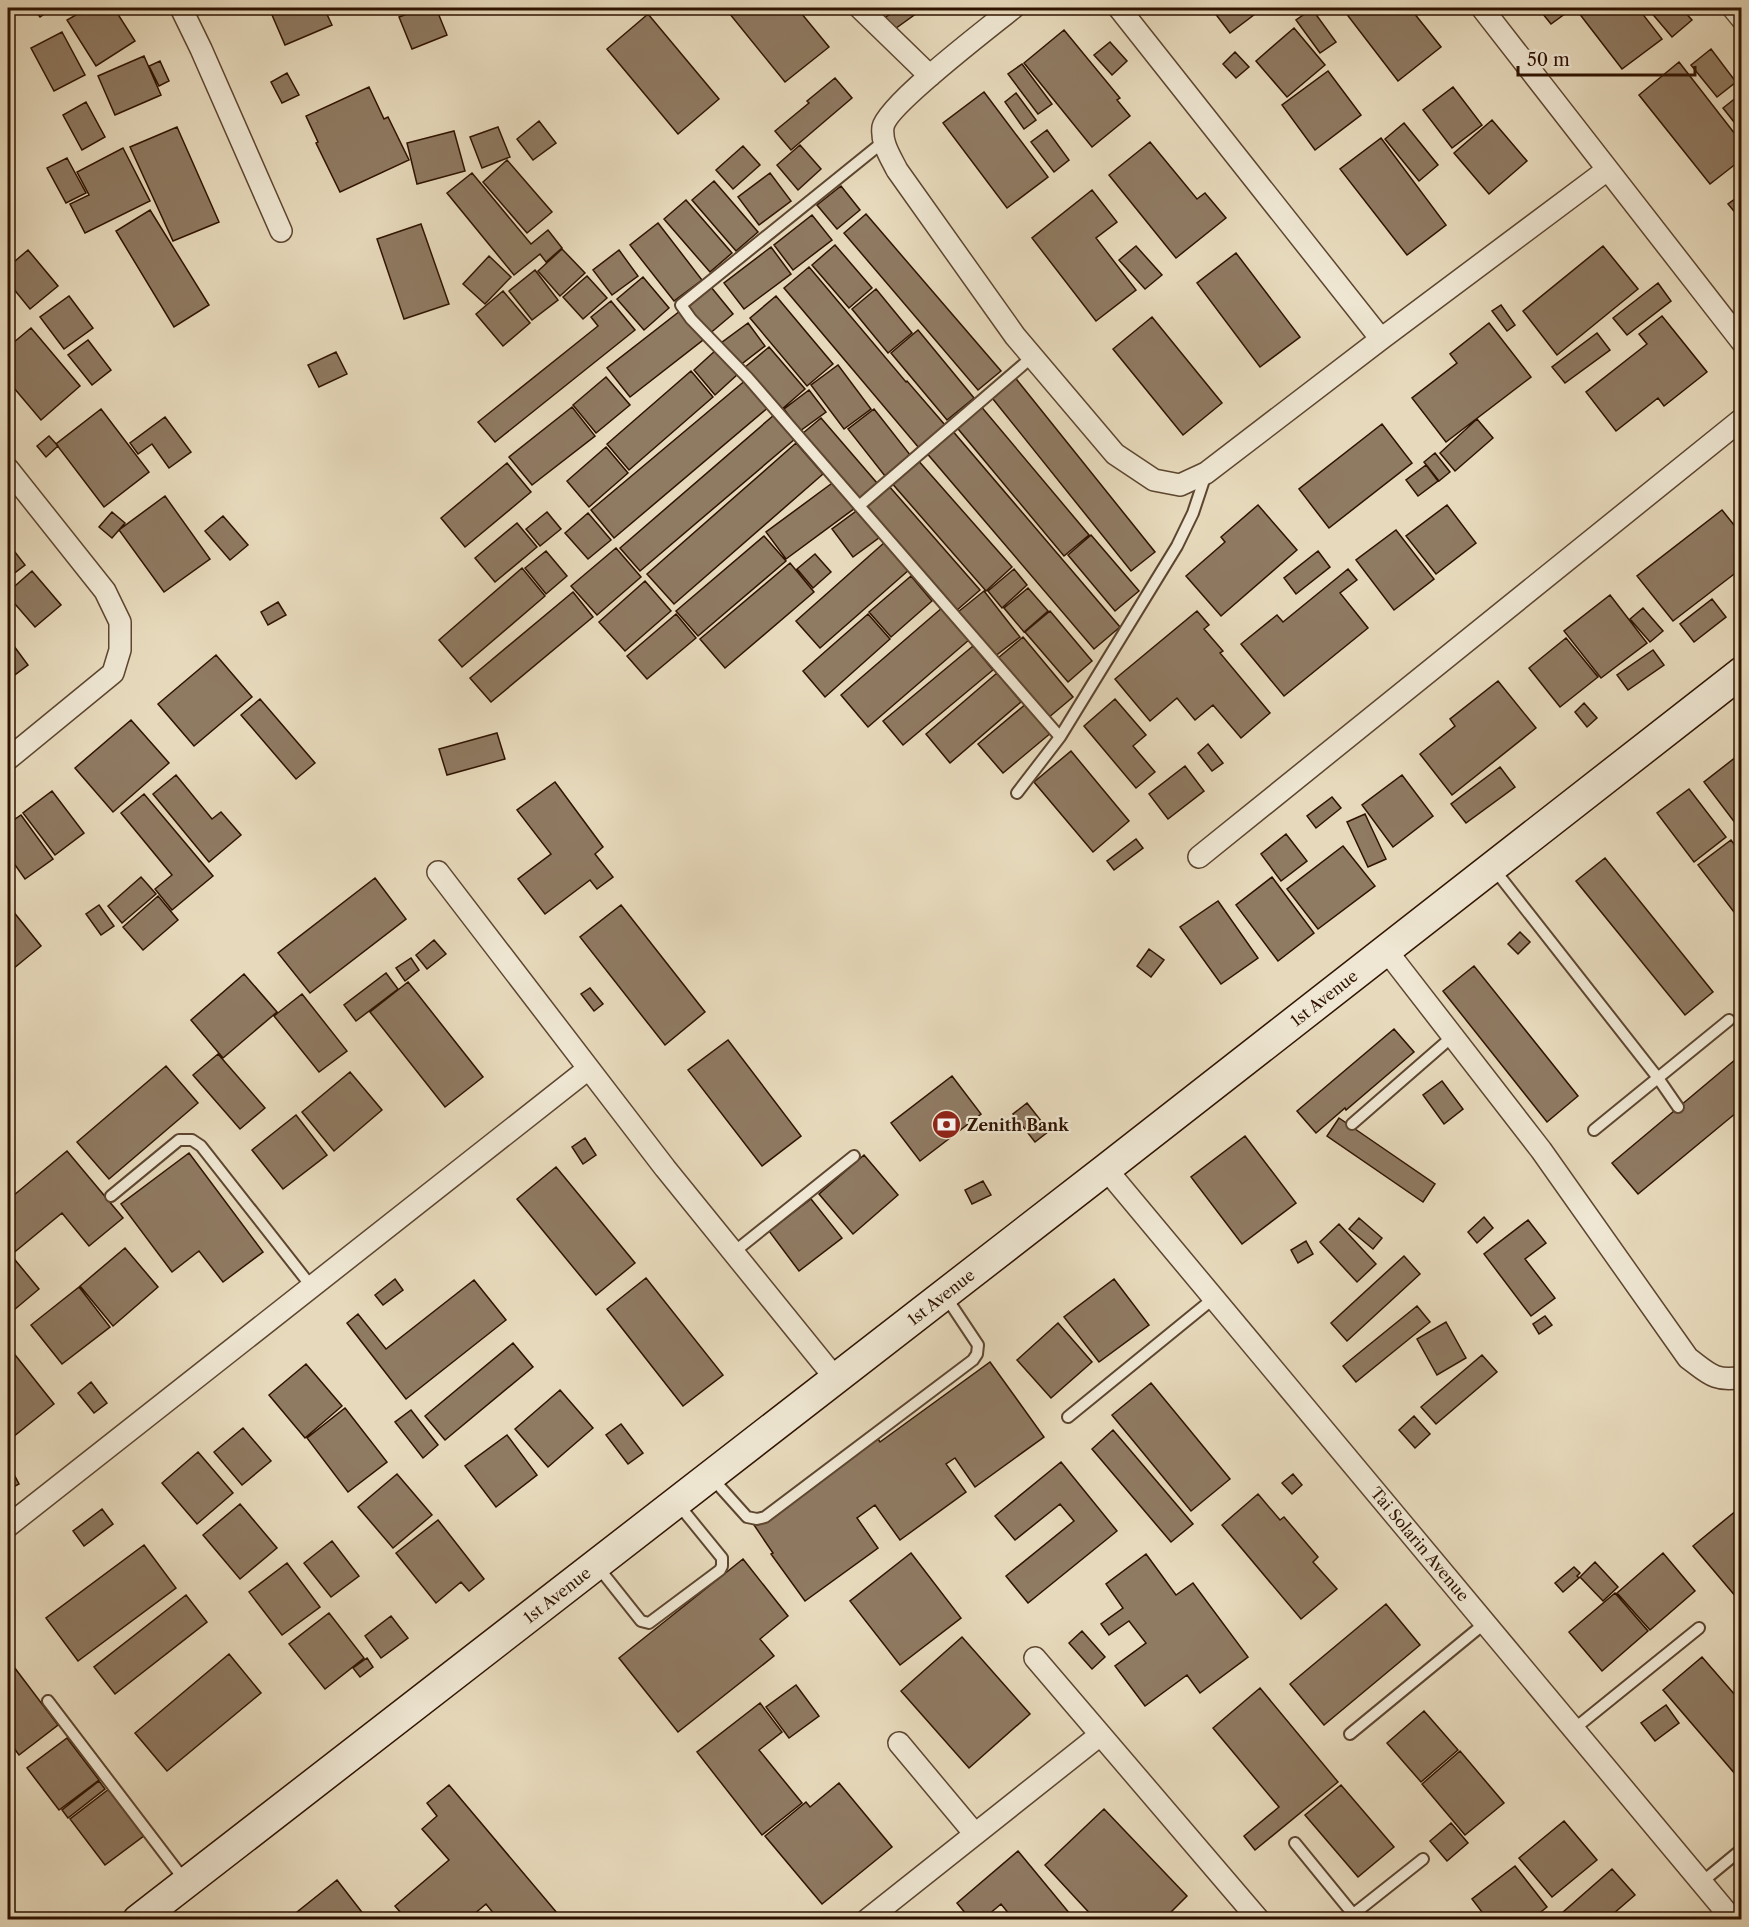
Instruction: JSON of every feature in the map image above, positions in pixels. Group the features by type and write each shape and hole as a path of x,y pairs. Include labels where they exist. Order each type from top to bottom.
{"street":[{"path":"181,8 206,59 281,231"},
{"path":"860,8 930,76"},
{"path":"1013,8 907,96 884,124 883,142 897,170 1015,336 1115,454 1154,480 1180,485 1206,473 1607,170"},
{"path":"1119,8 1381,339"},
{"path":"1482,8 1742,342"},
{"path":"1733,8 1742,19"},
{"path":"1199,857 1742,419"},
{"path":"8,469 105,591 120,622 120,650 113,673 8,759"},
{"name":"1st Avenue","path":"138,1920 1742,672"},
{"path":"438,872 665,1168 836,1378"},
{"path":"1386,950 1541,1150 1688,1358 1712,1377 1734,1379 1742,1377"},
{"path":"8,1526 588,1068"},
{"name":"Tai Solarin Avenue","path":"1106,1169 1733,1920"},
{"path":"1035,1658 1259,1920"},
{"path":"867,1920 1100,1735"},
{"path":"899,1743 975,1834"}],"lane":[{"path":"883,142 681,305 691,319 748,378 1060,737"},
{"path":"859,506 1032,357"},
{"path":"1017,792 1060,737 1177,546 1193,513 1206,473"},
{"path":"1492,867 1658,1078 1678,1107"},
{"path":"1594,1130 1729,1020"},
{"path":"1352,1124 1453,1036"},
{"path":"111,1196 179,1140 192,1140 201,1146 311,1286"},
{"path":"734,1252 854,1156"},
{"path":"710,1476 747,1517 757,1519 765,1517 973,1360 977,1354 978,1345 944,1295"},
{"path":"1068,1417 1214,1298"},
{"path":"596,1565 641,1621 649,1623 720,1570 722,1557 676,1502"},
{"path":"1350,1734 1485,1623"},
{"path":"1574,1728 1699,1628"},
{"path":"48,1701 186,1882"},
{"path":"1295,1843 1349,1917 1423,1859"},
{"path":"1702,1882 1742,1849"}],"building":[{"path":"33,8 53,8 40,17"},
{"path":"88,8 114,8 135,41 96,66 67,20"},
{"path":"269,8 324,8 332,25 285,45"},
{"path":"424,8 436,8 447,35 412,49 399,17"},
{"path":"725,8 797,8 829,47 785,82"},
{"path":"899,8 924,8 892,31 883,19"},
{"path":"1211,8 1263,8 1230,33"},
{"path":"1342,8 1410,8 1441,47 1398,81"},
{"path":"1538,8 1573,8 1551,24"},
{"path":"1575,8 1638,8 1662,39 1622,69"},
{"path":"1654,8 1681,8 1692,20 1672,37 1650,11"},
{"path":"1312,9 1336,42 1320,53 1296,20"},
{"path":"648,14 719,99 678,134 607,49"},
{"path":"1294,28 1325,65 1287,97 1256,61"},
{"path":"1064,30 1120,98 1117,100 1130,116 1092,147 1024,63"},
{"path":"62,32 85,75 54,91 31,48"},
{"path":"1110,42 1127,61 1112,75 1094,55"},
{"path":"1711,49 1736,82 1717,97 1691,65"},
{"path":"1235,52 1249,67 1236,78 1223,64"},
{"path":"144,56 161,95 115,115 98,76"},
{"path":"160,61 169,81 159,86 149,66"},
{"path":"1679,62 1742,143 1742,159 1710,184 1639,95"},
{"path":"1022,64 1052,104 1038,114 1008,74"},
{"path":"1328,71 1361,115 1315,150 1282,105"},
{"path":"287,73 299,95 282,103 271,82"},
{"path":"835,78 852,98 791,150 775,131"},
{"path":"369,87 384,119 388,117 409,160 340,192 316,143 318,142 306,116"},
{"path":"1453,87 1482,125 1452,148 1423,110"},
{"path":"984,92 1048,177 1007,208 943,123"},
{"path":"1016,93 1036,120 1024,129 1005,102"},
{"path":"1742,93 1742,132 1723,108"},
{"path":"86,102 105,137 82,150 63,115"},
{"path":"1492,120 1527,161 1489,194 1454,153"},
{"path":"539,121 556,143 533,160 517,139"},
{"path":"1404,123 1438,165 1419,181 1385,139"},
{"path":"177,127 219,222 173,241 130,147"},
{"path":"498,127 510,157 482,168 470,137"},
{"path":"1047,130 1069,160 1054,172 1031,142"},
{"path":"454,131 465,171 417,184 407,143"},
{"path":"1381,138 1446,225 1407,255 1340,169"},
{"path":"1150,142 1197,199 1205,193 1226,218 1176,258 1109,175"},
{"path":"800,145 821,169 798,190 777,165"},
{"path":"743,146 760,165 733,189 716,170"},
{"path":"123,148 150,201 85,233 70,204 89,195 77,172"},
{"path":"67,158 86,193 66,203 47,168"},
{"path":"507,160 552,212 527,233 483,182"},
{"path":"472,173 531,244 548,230 562,248 546,262 540,254 514,275 447,193"},
{"path":"770,173 791,201 759,225 738,197"},
{"path":"714,181 758,232 736,251 692,200"},
{"path":"841,186 860,210 837,229 817,205"},
{"path":"1092,190 1117,222 1096,238 1136,290 1096,321 1032,238"},
{"path":"1742,194 1742,221 1728,204"},
{"path":"686,200 732,253 710,272 664,219"},
{"path":"150,210 209,305 174,327 116,231"},
{"path":"866,214 1001,371 978,390 844,233"},
{"path":"812,215 832,240 793,270 774,245"},
{"path":"658,223 702,280 674,301 630,245"},
{"path":"421,224 449,304 404,319 377,239"},
{"path":"835,245 872,288 849,308 812,265"},
{"path":"1136,246 1162,275 1145,289 1119,260"},
{"path":"1603,246 1638,289 1557,355 1523,311"},
{"path":"771,247 791,274 744,309 724,283"},
{"path":"562,249 585,273 560,296 538,271"},
{"path":"28,250 58,286 30,309 8,282 8,267"},
{"path":"619,250 638,276 612,295 593,270"},
{"path":"1236,253 1300,337 1260,367 1197,283"},
{"path":"489,256 511,277 485,304 463,284"},
{"path":"809,267 945,425 919,448 784,288"},
{"path":"535,270 558,300 532,320 509,291"},
{"path":"587,276 607,298 583,319 563,297"},
{"path":"643,277 669,308 644,330 617,299"},
{"path":"1658,283 1671,301 1627,335 1613,318"},
{"path":"711,287 733,314 708,335 686,309"},
{"path":"876,289 912,333 888,353 852,309"},
{"path":"503,291 530,323 503,346 476,314"},
{"path":"69,296 93,328 64,349 40,317"},
{"path":"776,296 833,364 807,386 750,318"},
{"path":"611,301 635,330 495,442 478,422 598,326 591,317"},
{"path":"1501,305 1515,325 1507,331 1492,311"},
{"path":"680,311 703,340 630,397 607,368"},
{"path":"1662,316 1707,372 1664,406 1658,398 1616,431 1586,392 1647,344 1639,334"},
{"path":"1152,317 1222,403 1183,435 1113,349"},
{"path":"748,323 765,346 739,366 721,343"},
{"path":"1489,323 1531,377 1446,442 1412,398 1457,363 1450,354"},
{"path":"31,328 80,386 41,420 8,381 8,347"},
{"path":"918,330 974,398 947,420 891,353"},
{"path":"1597,333 1610,350 1565,383 1552,367"},
{"path":"88,340 111,370 92,385 68,355"},
{"path":"769,347 805,389 781,410 744,368"},
{"path":"716,350 738,374 715,395 694,370"},
{"path":"336,352 347,374 319,387 308,365"},
{"path":"838,365 871,409 844,429 811,385"},
{"path":"691,371 713,397 629,470 607,444"},
{"path":"1013,375 1155,552 1131,571 989,394"},
{"path":"606,377 630,405 596,433 573,405"},
{"path":"747,379 770,406 614,538 591,510"},
{"path":"809,390 826,412 800,431 784,409"},
{"path":"979,404 1089,535 1064,556 954,424"},
{"path":"572,407 595,436 532,485 509,457"},
{"path":"101,409 149,472 104,507 56,444"},
{"path":"874,409 911,456 885,476 848,429"},
{"path":"774,415 795,439 640,571 620,548"},
{"path":"165,417 191,452 169,468 152,444 138,454 130,443"},
{"path":"821,418 877,483 858,499 802,434"},
{"path":"1477,419 1493,438 1455,471 1440,453"},
{"path":"1382,424 1412,463 1329,528 1299,489"},
{"path":"951,429 1120,627 1094,649 925,451"},
{"path":"49,436 58,446 46,457 37,446"},
{"path":"796,443 823,474 674,604 647,574"},
{"path":"606,447 628,473 589,507 567,481"},
{"path":"1435,453 1450,472 1439,481 1424,462"},
{"path":"916,458 1012,567 986,591 890,481"},
{"path":"507,463 531,492 465,547 441,518"},
{"path":"1426,465 1438,481 1418,496 1406,480"},
{"path":"835,481 855,508 786,559 766,532"},
{"path":"888,485 980,590 956,611 865,505"},
{"path":"165,496 210,559 164,592 119,530"},
{"path":"1258,505 1297,550 1221,616 1186,576 1225,542 1221,537"},
{"path":"1447,505 1476,543 1436,574 1406,536"},
{"path":"859,509 880,537 853,557 832,529"},
{"path":"1722,510 1742,535 1742,568 1673,621 1637,576"},
{"path":"112,512 125,523 112,538 99,527"},
{"path":"547,512 561,529 540,546 526,529"},
{"path":"588,513 611,540 588,559 565,533"},
{"path":"223,516 248,545 230,560 205,531"},
{"path":"517,523 537,547 495,582 475,558"},
{"path":"1396,530 1434,579 1394,610 1356,560"},
{"path":"1091,535 1139,591 1115,611 1068,555"},
{"path":"764,536 786,561 698,636 676,611"},
{"path":"885,542 910,569 820,648 796,621"},
{"path":"8,543 25,565 8,578"},
{"path":"616,548 641,577 597,615 571,586"},
{"path":"546,551 567,576 546,594 525,568"},
{"path":"1318,551 1330,567 1296,594 1284,578"},
{"path":"815,554 831,572 813,588 797,569"},
{"path":"790,563 814,592 725,668 700,639"},
{"path":"522,568 545,596 462,667 439,640"},
{"path":"1014,569 1027,585 1002,608 988,591"},
{"path":"1348,569 1357,580 1340,593 1368,628 1284,696 1241,644 1277,615 1283,622"},
{"path":"32,571 61,605 35,627 8,596 8,592"},
{"path":"911,576 932,601 891,637 869,612"},
{"path":"645,581 671,611 625,651 599,622"},
{"path":"1028,588 1048,611 1024,632 1004,608"},
{"path":"984,591 1020,637 994,657 958,612"},
{"path":"573,592 593,617 491,702 470,678"},
{"path":"1610,595 1647,643 1601,678 1564,631"},
{"path":"1712,599 1726,617 1694,642 1680,624"},
{"path":"278,602 286,615 268,625 261,612"},
{"path":"943,607 970,639 868,727 841,695"},
{"path":"1643,608 1663,631 1650,642 1630,619"},
{"path":"1050,611 1092,661 1068,682 1025,632"},
{"path":"1197,611 1209,625 1204,629 1223,651 1220,653 1270,713 1241,738 1213,705 1195,720 1177,698 1150,721 1115,679"},
{"path":"676,614 696,638 647,679 627,656"},
{"path":"868,614 890,639 825,697 803,671"},
{"path":"1023,637 1073,697 1048,718 998,658"},
{"path":"8,638 28,665 8,680"},
{"path":"1566,638 1598,677 1560,707 1529,668"},
{"path":"973,646 993,670 903,745 883,721"},
{"path":"1653,650 1664,665 1628,690 1617,675"},
{"path":"216,655 252,697 194,746 158,704"},
{"path":"997,673 1021,702 950,763 926,734"},
{"path":"1498,681 1536,728 1452,795 1420,754 1455,726 1450,719"},
{"path":"260,699 315,763 296,779 241,715"},
{"path":"1115,699 1146,735 1133,746 1155,772 1136,788 1084,726"},
{"path":"1027,703 1052,732 1003,773 978,744"},
{"path":"1584,703 1597,718 1587,727 1575,712"},
{"path":"131,720 169,763 113,812 75,768"},
{"path":"497,733 505,759 447,775 439,749"},
{"path":"1208,744 1223,763 1212,771 1198,753"},
{"path":"1071,751 1129,821 1093,852 1034,782"},
{"path":"1742,754 1742,832 1704,782"},
{"path":"1185,766 1204,791 1168,819 1149,794"},
{"path":"1500,767 1515,787 1466,823 1451,804"},
{"path":"176,775 212,819 221,812 241,835 209,862 153,794"},
{"path":"1402,775 1433,816 1393,847 1362,805"},
{"path":"555,782 603,847 595,854 613,877 597,889 590,880 545,914 518,879 551,854 517,810"},
{"path":"1689,789 1726,837 1694,862 1657,813"},
{"path":"52,791 84,833 55,855 23,813"},
{"path":"144,794 213,876 172,910 155,889 172,875 121,813"},
{"path":"1332,797 1341,808 1316,828 1307,816"},
{"path":"1365,814 1386,859 1368,867 1347,822"},
{"path":"21,815 53,859 25,879 8,855 8,824"},
{"path":"1286,834 1307,861 1281,881 1261,854"},
{"path":"1136,839 1143,848 1114,870 1107,861"},
{"path":"1731,840 1742,855 1742,912 1737,916 1698,865"},
{"path":"1343,846 1375,886 1318,929 1287,889"},
{"path":"1605,858 1713,992 1685,1015 1576,881"},
{"path":"141,877 156,894 122,923 108,906"},
{"path":"1272,877 1314,933 1278,961 1236,905"},
{"path":"375,878 406,919 310,993 278,953"},
{"path":"158,896 178,920 143,950 123,927"},
{"path":"1218,901 1258,958 1221,984 1180,927"},
{"path":"8,905 41,946 8,973"},
{"path":"99,905 114,926 101,935 86,914"},
{"path":"621,905 705,1012 665,1045 580,937"},
{"path":"1520,932 1530,942 1518,954 1508,944"},
{"path":"434,940 446,954 427,969 416,955"},
{"path":"1149,949 1164,960 1151,977 1137,966"},
{"path":"411,958 419,970 405,981 396,968"},
{"path":"1474,966 1578,1096 1547,1122 1443,991"},
{"path":"386,973 398,989 356,1021 344,1005"},
{"path":"244,974 277,1012 223,1058 191,1020"},
{"path":"408,982 483,1077 445,1107 370,1012"},
{"path":"590,988 603,1004 594,1011 581,994"},
{"path":"302,994 347,1051 319,1072 274,1016"},
{"path":"1394,1029 1414,1052 1316,1133 1297,1111"},
{"path":"728,1040 801,1136 762,1166 688,1070"},
{"path":"218,1054 265,1108 240,1129 193,1075"},
{"path":"1736,1059 1742,1066 1742,1108 1638,1194 1612,1163"},
{"path":"166,1066 198,1103 109,1179 77,1142"},
{"path":"350,1072 382,1110 334,1151 302,1112"},
{"path":"952,1076 981,1114 920,1161 891,1123"},
{"path":"1442,1081 1463,1109 1444,1124 1423,1095"},
{"path":"1027,1103 1049,1131 1035,1142 1013,1114"},
{"path":"296,1115 327,1155 283,1189 252,1150"},
{"path":"1339,1118 1435,1184 1423,1202 1327,1136"},
{"path":"1245,1136 1296,1203 1242,1244 1191,1177"},
{"path":"585,1138 596,1155 583,1164 572,1147"},
{"path":"67,1151 123,1218 89,1246 62,1213 11,1255 39,1289 8,1315 8,1200"},
{"path":"189,1153 263,1252 223,1282 199,1251 172,1272 121,1204"},
{"path":"864,1155 898,1195 853,1234 819,1194"},
{"path":"556,1167 635,1263 596,1295 517,1199"},
{"path":"983,1181 991,1195 972,1204 965,1190"},
{"path":"811,1199 842,1238 799,1271 769,1231"},
{"path":"1484,1217 1493,1228 1477,1243 1468,1232"},
{"path":"1359,1218 1382,1238 1373,1249 1349,1229"},
{"path":"1528,1220 1546,1243 1525,1259 1555,1298 1531,1316 1484,1254"},
{"path":"1339,1224 1376,1264 1357,1282 1320,1242"},
{"path":"1306,1241 1313,1254 1298,1263 1291,1250"},
{"path":"125,1248 158,1287 113,1326 80,1286"},
{"path":"1404,1256 1420,1274 1347,1341 1331,1323"},
{"path":"646,1278 723,1375 683,1406 607,1309"},
{"path":"395,1279 403,1290 383,1305 375,1295"},
{"path":"1114,1279 1149,1325 1099,1362 1064,1317"},
{"path":"474,1280 506,1320 406,1399 347,1323 358,1314 386,1349"},
{"path":"79,1287 110,1327 62,1364 31,1325"},
{"path":"1417,1306 1430,1322 1356,1382 1343,1366"},
{"path":"1545,1316 1552,1325 1539,1334 1533,1324"},
{"path":"1446,1322 1466,1358 1437,1375 1417,1339"},
{"path":"1058,1323 1092,1362 1051,1398 1017,1360"},
{"path":"513,1343 533,1367 445,1440 425,1416"},
{"path":"12,1351 54,1404 8,1441 8,1354"},
{"path":"1482,1355 1497,1372 1436,1424 1421,1407"},
{"path":"990,1362 1044,1437 975,1487 955,1458 946,1464 966,1492 900,1540 875,1505 857,1518 878,1548 805,1601 771,1554 773,1553 754,1525 877,1437 880,1442"},
{"path":"306,1364 342,1406 305,1438 269,1395"},
{"path":"91,1382 107,1403 94,1413 78,1393"},
{"path":"1151,1383 1230,1479 1191,1511 1112,1415"},
{"path":"560,1390 593,1428 548,1467 515,1429"},
{"path":"345,1408 387,1462 348,1492 307,1438"},
{"path":"411,1410 438,1445 423,1458 395,1422"},
{"path":"1414,1416 1430,1434 1415,1448 1399,1430"},
{"path":"621,1424 643,1453 628,1464 606,1435"},
{"path":"243,1428 271,1461 242,1485 214,1452"},
{"path":"1113,1430 1193,1524 1171,1542 1092,1449"},
{"path":"507,1435 537,1475 496,1507 465,1466"},
{"path":"198,1452 233,1493 197,1524 162,1483"},
{"path":"1061,1462 1117,1531 1028,1603 1006,1576 1074,1521 1060,1504 1015,1540 995,1516"},
{"path":"8,1463 19,1484 8,1490"},
{"path":"397,1474 432,1515 393,1548 358,1507"},
{"path":"1293,1474 1302,1485 1292,1494 1282,1483"},
{"path":"1258,1494 1280,1520 1284,1517 1318,1557 1313,1562 1337,1589 1301,1619 1222,1525"},
{"path":"240,1504 277,1548 240,1579 203,1535"},
{"path":"102,1509 113,1524 84,1546 73,1531"},
{"path":"1737,1510 1742,1516 1742,1604 1693,1546"},
{"path":"438,1520 484,1579 469,1591 461,1582 436,1603 396,1553"},
{"path":"332,1541 359,1576 331,1597 304,1563"},
{"path":"144,1545 176,1588 78,1661 46,1618"},
{"path":"911,1553 961,1618 900,1665 850,1601"},
{"path":"1663,1553 1695,1591 1650,1630 1617,1593"},
{"path":"1146,1554 1176,1595 1193,1583 1248,1657 1200,1693 1187,1675 1145,1706 1115,1666 1146,1643 1129,1621 1109,1635 1101,1624 1123,1608 1106,1584"},
{"path":"743,1559 788,1616 760,1639 774,1656 678,1732 619,1658"},
{"path":"1595,1562 1618,1587 1603,1601 1580,1577"},
{"path":"287,1563 320,1607 282,1635 249,1592"},
{"path":"1574,1567 1580,1573 1577,1576 1579,1578 1563,1592 1555,1583"},
{"path":"1615,1593 1648,1631 1602,1671 1569,1632"},
{"path":"186,1595 207,1622 115,1694 94,1667"},
{"path":"1386,1604 1420,1645 1324,1725 1290,1684"},
{"path":"329,1613 364,1658 325,1689 289,1644"},
{"path":"391,1616 408,1638 381,1658 365,1636"},
{"path":"1082,1631 1105,1657 1092,1669 1069,1643"},
{"path":"962,1637 1030,1714 969,1768 901,1691"},
{"path":"229,1654 261,1693 167,1771 135,1733"},
{"path":"1702,1657 1742,1703 1742,1782 1663,1690"},
{"path":"367,1658 373,1667 360,1677 353,1668"},
{"path":"8,1659 58,1725 19,1755 8,1740"},
{"path":"796,1685 819,1716 789,1738 766,1707"},
{"path":"1260,1688 1338,1782 1255,1850 1244,1836 1279,1807 1213,1728"},
{"path":"760,1703 782,1732 759,1750 802,1803 762,1835 697,1752"},
{"path":"1666,1705 1679,1723 1655,1741 1641,1723"},
{"path":"1424,1711 1458,1750 1421,1782 1387,1743"},
{"path":"67,1738 99,1780 59,1810 27,1768"},
{"path":"1460,1751 1504,1803 1465,1835 1422,1784"},
{"path":"99,1781 105,1789 68,1818 62,1810"},
{"path":"839,1783 892,1847 822,1904 765,1836 806,1802 810,1807"},
{"path":"449,1785 563,1920 499,1920 486,1904 467,1920 407,1920 395,1906 449,1860 422,1829 437,1816 427,1803"},
{"path":"1341,1785 1394,1847 1358,1877 1305,1815"},
{"path":"109,1789 145,1835 105,1865 70,1819"},
{"path":"1104,1809 1187,1896 1163,1920 1096,1920 1045,1865"},
{"path":"1564,1821 1597,1860 1552,1897 1519,1858"},
{"path":"1451,1823 1468,1843 1447,1861 1430,1841"},
{"path":"1018,1851 1075,1920 1014,1920 1001,1904 982,1920 971,1920 957,1903"},
{"path":"1515,1866 1547,1907 1531,1920 1488,1920 1472,1899"},
{"path":"1612,1869 1635,1895 1606,1920 1554,1920"},
{"path":"337,1880 368,1920 287,1920"},
{"path":"8,1901 21,1920 8,1920"}],"place":[{"name":"Zenith Bank","path":"946,1125"}]}
